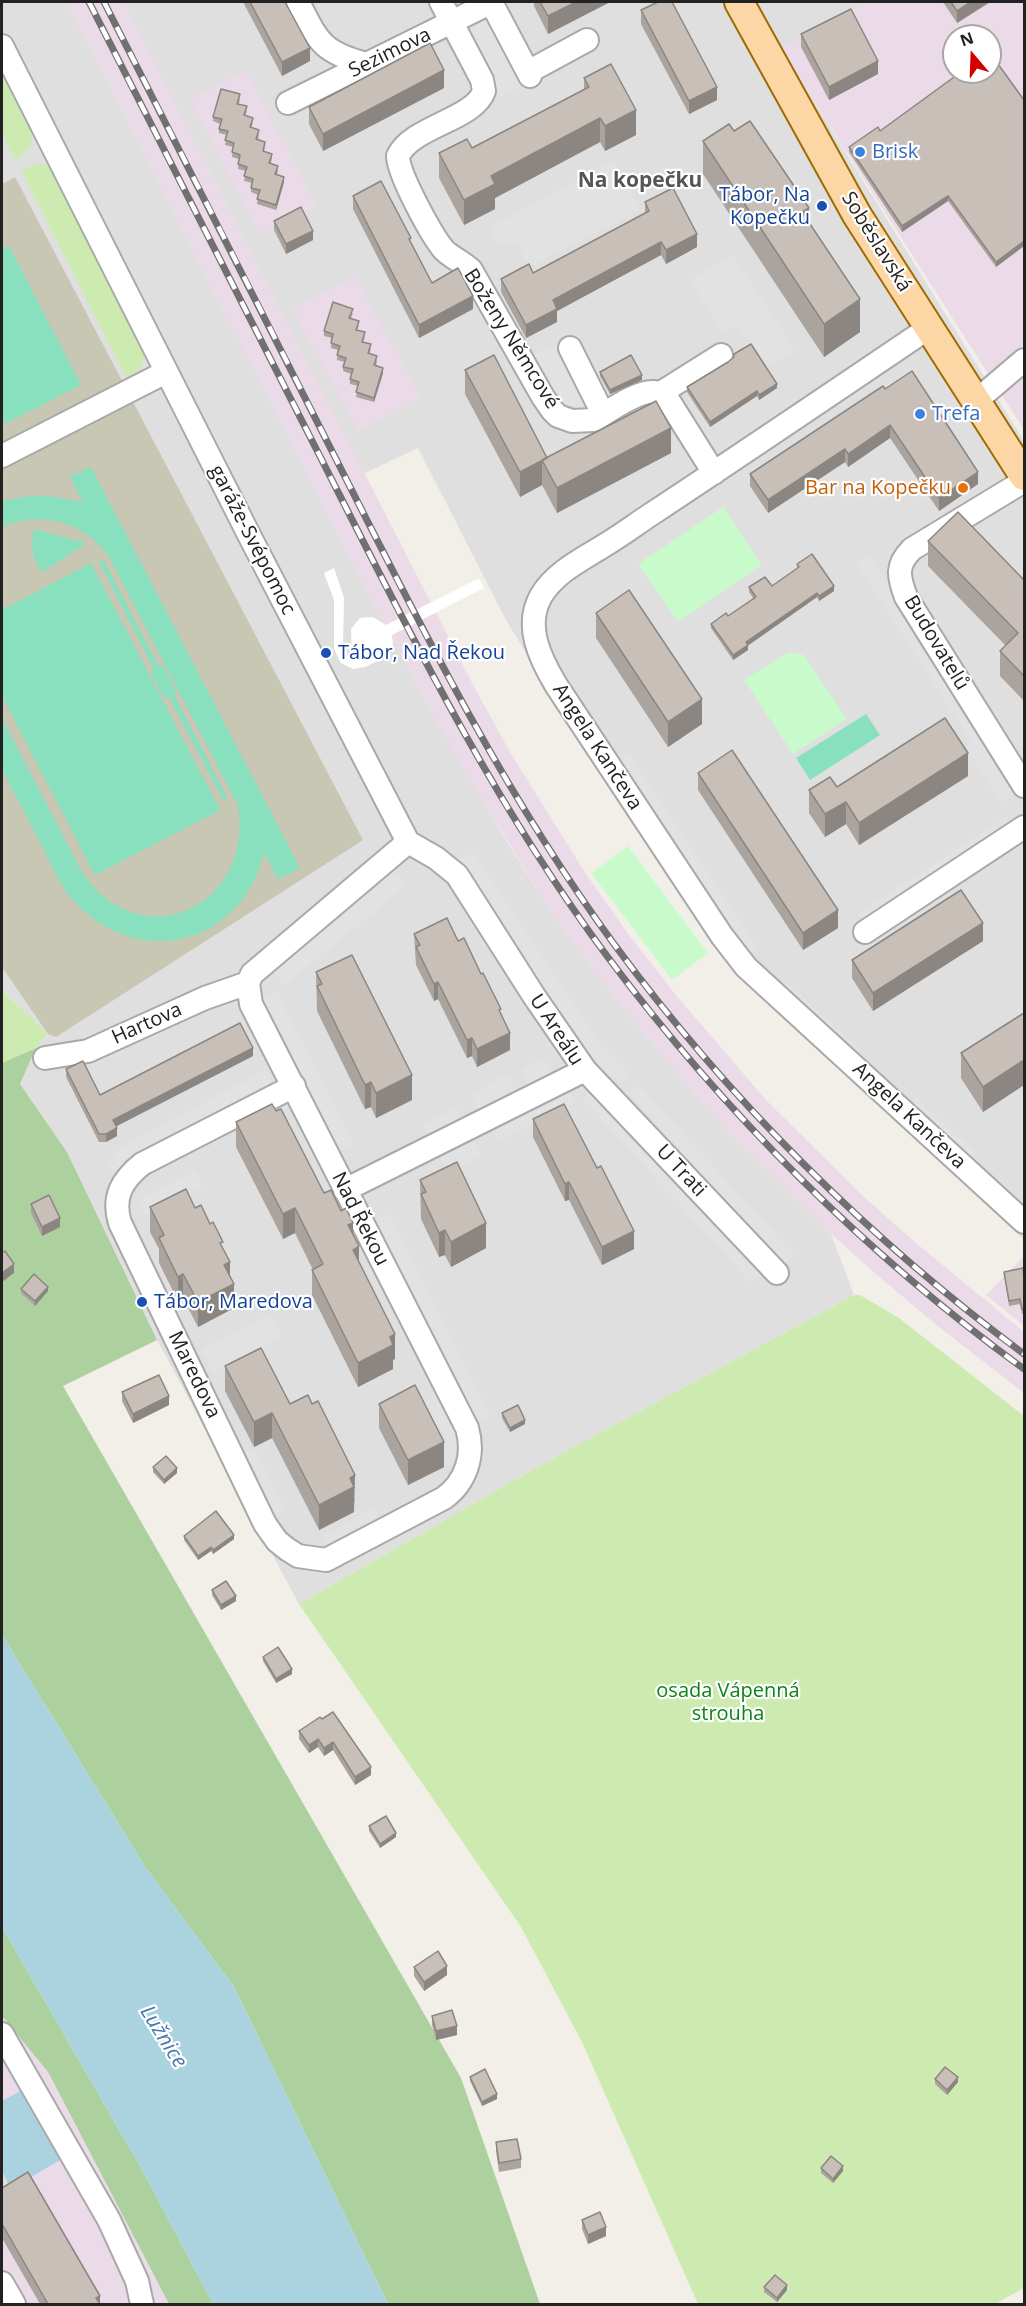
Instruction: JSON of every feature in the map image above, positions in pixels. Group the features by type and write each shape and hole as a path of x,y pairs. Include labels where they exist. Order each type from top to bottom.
{"main road":[{"name":"Soběslavská","path":"739,2 857,215 1024,476"}],"street":[{"path":"298,2 314,33 325,47 346,59 366,64"},
{"name":"Boženy Němcové","path":"441,2 482,80 484,91 478,101 407,143 398,156 400,170 440,243 451,256 463,262 471,270 543,397 558,416 572,421 587,422 637,395 659,393"},
{"path":"492,2 529,74 587,40"},
{"name":"Sezimova","path":"288,104 492,2"},
{"name":"garáže-Svépomoc","path":"2,46 166,372 408,842"},
{"name":"Angela Kančeva","path":"930,327 714,473 571,566 547,587 534,614 535,638 539,652 563,695 722,936 746,967 1020,1210"},
{"path":"570,348 603,414"},
{"path":"714,473 667,398 659,393 721,355"},
{"path":"976,401 1024,360"},
{"path":"2,456 166,372"},
{"name":"Budovatelů","path":"1024,481 912,549 902,559 899,572 906,597 1024,786"},
{"path":"865,932 1024,827"},
{"path":"248,983 252,974 408,842"},
{"name":"U Areálu","path":"345,1190 585,1070 534,996 457,875 442,861 408,842"},
{"name":"Hartova","path":"45,1058 88,1051 205,998 248,983"},
{"name":"Nad Řekou","path":"248,983 251,1004 467,1428 470,1455"},
{"name":"U Trati","path":"585,1070 777,1273"},
{"name":"Maredova","path":"294,1086 142,1164 124,1182 118,1198 120,1223 265,1524 277,1542 298,1556 326,1560 444,1498 456,1490 467,1469 470,1455"},
{"path":"2,2034 109,2220 136,2281 142,2304"},
{"path":"2,2283 14,2304"}],"shaded area":[{"path":"2,2 67,2 428,706 507,842 545,902 636,1024 730,1134 831,1234 854,1295 539,1466 299,1604 157,1340 67,1152 20,1084 36,1048 48,1034 2,990"},
{"path":"67,2 123,2 472,683 510,752 586,874 629,935 675,994 766,1100 865,1198 1024,1332 1024,1393 884,1281 831,1234 730,1134 636,1024 545,902 468,777 428,706"},
{"path":"123,2 871,2 781,48 1024,441 1024,1240 734,969 630,821 507,622 418,448 363,474"},
{"path":"871,2 1024,2 1024,430 780,48"},
{"path":"487,12 525,84 499,98 460,26"},
{"path":"246,70 316,206 259,234 190,99"},
{"path":"614,160 641,210 529,267 517,244 495,241 489,228"},
{"path":"15,177 363,840 56,1037 48,1034 2,967 2,184"},
{"path":"732,254 795,349 767,368 737,324 723,333 690,280"},
{"path":"355,276 420,397 358,431 293,309"},
{"path":"573,335 604,397 584,409 566,406 554,395 533,355"},
{"path":"869,554 986,734 980,738 1016,793 1002,803 965,748 972,742 856,563"},
{"path":"628,752 758,948 747,955 617,759"},
{"path":"1006,817 1013,829 866,924 859,913"},
{"path":"473,852 600,1043 630,1074 620,1084 589,1054 458,863"},
{"path":"395,870 407,885 285,985 273,971"},
{"path":"787,983 861,1050 853,1059 779,992"},
{"path":"276,991 354,1144 339,1152 261,999"},
{"path":"543,1057 552,1072 528,1085 520,1069"},
{"path":"266,1070 272,1079 258,1093 120,1174 106,1167 117,1150 129,1142"},
{"path":"508,1074 516,1090 478,1109 470,1094"},
{"path":"639,1084 795,1255 782,1266 629,1093"},
{"path":"568,1087 576,1103 497,1142 489,1126"},
{"path":"594,1087 763,1272 751,1283 582,1098"},
{"path":"916,1098 976,1153 967,1163 907,1108"},
{"path":"457,1108 465,1123 431,1140 423,1124"},
{"path":"474,1140 482,1155 448,1173 440,1158"},
{"path":"195,1171 203,1186 145,1215 137,1200"},
{"path":"389,1213 491,1416 475,1424 374,1221"},
{"path":"1024,1256 1024,1326 986,1295"},
{"path":"270,1314 282,1338 213,1373 201,1349"},
{"path":"437,1396 463,1448 461,1459 448,1465 438,1446 447,1441 439,1424 430,1428 418,1405"},
{"path":"255,1448 285,1508 271,1515 240,1454"},
{"path":"373,1508 381,1522 329,1552 321,1538"},
{"path":"2,2016 48,2072 169,2304 2,2304"}],"green space":[{"path":"2,67 32,132 30,146 15,160 2,133"},
{"path":"42,164 51,168 56,175 145,351 140,368 128,381 21,171 33,165"},
{"path":"9,246 81,385 5,424 2,418 2,250"},
{"path":"91,467 300,868 278,879 264,853 245,896 225,917 203,932 178,939 153,941 129,936 105,926 83,910 64,889 2,769 2,719 82,872 106,899 134,913 162,916 188,909 212,894 229,870 239,840 238,805 108,555 87,534 60,522 31,520 2,527 2,502 4,501 44,496 83,503 70,477"},
{"path":"723,507 762,565 678,622 638,564"},
{"path":"35,529 77,541 82,540 84,545 42,572 32,551"},
{"path":"103,559 159,667 163,665 177,693 174,695 227,797 223,800 169,697 165,699 150,671 154,669 99,562"},
{"path":"91,563 220,810 95,875 2,696 2,610"},
{"path":"789,652 804,655 847,719 793,754 744,680"},
{"path":"866,714 880,735 810,780 796,758"},
{"path":"628,846 708,953 672,980 591,873"},
{"path":"2,990 48,1034 36,1048 2,1063"},
{"path":"36,1048 20,1084 67,1152 157,1340 63,1386 461,2078 540,2304 388,2304 234,1987 146,1868 2,1635 2,1063"},
{"name":"osada Vápenná strouha","path":"854,1295 860,1295 899,1318 1024,1416 1024,2288 995,2304 698,2304 582,2042 521,1927 299,1604 539,1466"},
{"path":"2,1927 144,2173 213,2304 169,2304 48,2072 2,2016"}],"water":[{"name":"Lužnice","path":"2,1635 146,1868 234,1987 388,2304 213,2304 144,2173 2,1927"},
{"path":"20,2091 60,2160 11,2189 2,2171 2,2101"}],"pier":[{"path":"334,568 344,598 343,646 347,655 352,658 351,629 360,618 373,617 386,625 479,578 484,588 392,635 393,645 388,656 365,667 353,669 341,663 334,649 334,600 324,573"}],"building":[{"path":"250,2 285,2 310,48 282,62"},
{"path":"540,2 576,2 548,16"},
{"path":"658,2 672,2 717,87 689,101 641,10"},
{"path":"951,2 971,2 957,11"},
{"path":"851,9 878,61 829,87 801,34"},
{"path":"430,43 444,70 323,134 309,107"},
{"path":"611,64 636,110 605,126 600,118 491,176 495,184 464,200 439,153 467,139 472,148 589,87 584,78"},
{"path":"1002,70 1024,100 1024,241 996,262 948,196 902,226 849,147 878,127 880,131 945,84 1002,84"},
{"path":"221,89 240,94 237,104 247,106 244,115 253,118 250,127 259,130 256,139 265,142 263,151 272,154 269,163 278,166 275,174 284,177 276,205 257,199 260,190 251,188 253,179 244,176 247,167 238,164 240,155 232,152 234,143 225,140 228,131 219,129 222,119 213,117"},
{"path":"750,121 809,208 802,212 860,299 824,324 703,141 729,124 734,131"},
{"path":"381,181 432,283 458,268 473,296 419,325 353,196"},
{"path":"673,188 697,234 666,250 661,242 553,300 557,309 526,325 501,279 529,264 533,273 649,211 645,202"},
{"path":"301,207 313,231 286,244 274,221"},
{"path":"333,302 353,309 349,318 359,321 356,330 365,332 362,342 371,344 368,353 377,356 374,365 383,368 374,398 356,392 359,382 350,379 353,369 343,367 346,358 337,355 340,346 331,343 333,334 324,331"},
{"path":"751,344 777,384 759,395 757,391 710,422 687,387 728,362 734,354"},
{"path":"494,355 547,458 520,472 465,370"},
{"path":"631,355 642,375 610,390 600,372"},
{"path":"912,371 978,472 939,498 890,425 848,454 845,449 768,500 750,474 883,386 885,389"},
{"path":"656,401 671,428 557,488 542,460"},
{"path":"958,512 1024,580 1024,676 1000,651 1018,633 928,541"},
{"path":"812,554 834,586 819,596 817,593 746,642 748,645 733,655 711,624 726,613 728,616 756,597 749,587 765,577 772,586 799,567 797,564"},
{"path":"629,590 702,699 668,722 596,613"},
{"path":"945,718 968,753 859,823 846,802 825,814 809,790 830,777 837,787"},
{"path":"732,750 838,910 803,933 698,773"},
{"path":"961,890 983,923 873,993 852,960"},
{"path":"447,918 458,941 464,938 501,1009 499,1010 510,1033 477,1049 472,1038 467,1040 438,982 434,984 416,947 420,945 414,934"},
{"path":"352,955 412,1075 376,1093 371,1082 365,1085 317,986 322,984 316,972"},
{"path":"1024,1013 1024,1060 983,1087 961,1053"},
{"path":"240,1023 253,1048 113,1120 117,1128 106,1134 99,1134 66,1069 83,1061 100,1095"},
{"path":"272,1104 276,1111 281,1109 324,1193 331,1190 341,1211 346,1208 353,1223 348,1225 359,1246 353,1250 395,1334 390,1337 393,1345 358,1363 312,1270 323,1264 295,1208 283,1214 236,1122"},
{"path":"564,1104 597,1168 601,1166 634,1231 602,1247 569,1182 565,1184 533,1119"},
{"path":"457,1162 486,1223 451,1242 445,1230 439,1233 421,1194 426,1192 420,1180"},
{"path":"186,1189 195,1208 201,1205 210,1224 213,1222 230,1262 224,1265 234,1284 198,1302 183,1274 178,1277 159,1238 164,1235 150,1207"},
{"path":"49,1195 60,1218 42,1227 31,1204"},
{"path":"5,1251 14,1264 2,1273 2,1253"},
{"path":"1023,1268 1024,1309 1022,1309 1020,1299 1009,1301 1004,1272"},
{"path":"34,1274 48,1287 35,1301 21,1289"},
{"path":"261,1348 290,1404 308,1395 312,1404 318,1401 355,1475 350,1478 354,1487 319,1505 272,1413 254,1422 225,1366"},
{"path":"159,1375 169,1396 133,1414 122,1392"},
{"path":"415,1385 444,1442 408,1460 379,1404"},
{"path":"518,1405 525,1420 510,1428 502,1413"},
{"path":"166,1456 177,1468 164,1480 153,1467"},
{"path":"216,1511 234,1535 213,1550 211,1547 198,1556 184,1536"},
{"path":"226,1581 236,1596 221,1605 212,1590"},
{"path":"278,1647 292,1669 276,1679 263,1657"},
{"path":"333,1712 371,1767 355,1777 333,1742 324,1748 318,1739 309,1745 299,1731 320,1717 322,1719"},
{"path":"386,1816 396,1833 380,1844 369,1826"},
{"path":"438,1951 447,1966 424,1982 414,1967"},
{"path":"452,2010 457,2026 436,2031 432,2016"},
{"path":"945,2067 958,2077 947,2090 935,2079"},
{"path":"485,2069 497,2094 482,2102 470,2077"},
{"path":"517,2139 521,2159 499,2163 496,2142"},
{"path":"831,2156 843,2166 833,2179 821,2168"},
{"path":"28,2172 100,2296 96,2298 100,2304 48,2304 2,2224 2,2188"},
{"path":"600,2212 606,2227 588,2235 582,2220"},
{"path":"775,2275 787,2285 777,2298 764,2287"}],"railway":[{"path":"89,2 427,665 494,785 567,900 607,956 699,1071 800,1178 909,1278 1024,1369"},
{"path":"104,2 433,647 500,769 574,887 658,1001 753,1112 856,1215 967,1310 1024,1354"}],"place":[{"name":"Brisk","path":"860,152"},
{"name":"Tábor, Na Kopečku","path":"822,206"},
{"name":"Trefa","path":"920,414"},
{"name":"Bar na Kopečku","path":"963,488"},
{"name":"Tábor, Nad Řekou","path":"326,653"},
{"name":"Tábor, Maredova","path":"142,1302"}],"district":[{"name":"Na kopečku","path":"640,181"}]}
